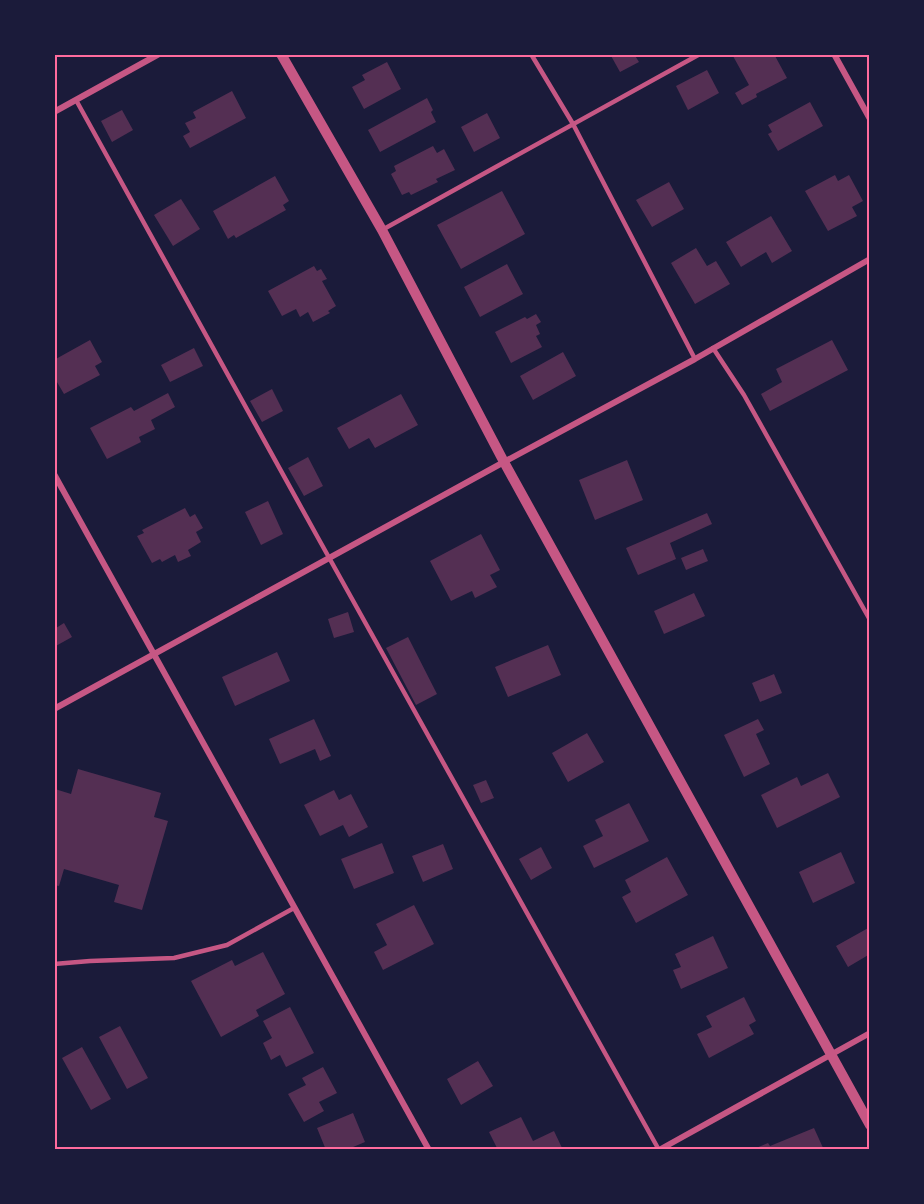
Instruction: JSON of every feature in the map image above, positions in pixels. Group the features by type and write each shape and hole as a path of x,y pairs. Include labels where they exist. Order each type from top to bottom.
{"street":[{"path":"54,112 159,54"},
{"path":"281,54 382,230 504,462 870,1125"},
{"path":"834,54 870,119"},
{"path":"54,709 695,359 870,259"},
{"path":"54,474 429,1150"},
{"path":"659,1150 870,1033"}],"lane":[{"path":"531,54 573,124 695,359"},
{"path":"382,230 700,54"},
{"path":"76,100 659,1150"},
{"path":"713,348 744,395 870,620"},
{"path":"54,964 174,958 227,945 294,908"}],"building":[{"path":"610,54 634,54 639,62 620,72"},
{"path":"736,54 774,54 787,78 756,94 757,97 742,105 735,93 749,85 733,56"},
{"path":"387,62 401,89 364,109 352,87 365,80 362,75"},
{"path":"707,70 719,93 688,110 676,86"},
{"path":"232,91 246,118 190,148 183,136 190,132 185,123 196,118 193,112"},
{"path":"427,98 436,122 380,152 368,130"},
{"path":"810,102 823,126 778,151 768,134 772,132 768,125"},
{"path":"122,110 133,130 112,142 101,121"},
{"path":"487,113 500,138 474,152 461,127"},
{"path":"433,146 437,153 444,149 455,170 436,179 438,182 411,195 409,192 402,195 391,174 396,171 394,166"},
{"path":"835,175 838,181 849,175 863,201 852,207 857,216 828,231 805,191"},
{"path":"275,176 289,201 283,205 286,210 236,238 234,235 228,239 213,211"},
{"path":"669,182 684,209 652,227 636,200"},
{"path":"502,191 525,234 461,269 437,225"},
{"path":"181,199 200,229 173,246 154,215"},
{"path":"771,216 792,251 772,263 766,252 741,267 726,242"},
{"path":"696,248 707,266 716,261 730,284 695,304 671,263"},
{"path":"507,264 523,294 480,317 464,287"},
{"path":"314,266 317,271 321,269 327,279 322,281 336,306 328,311 330,313 313,322 308,312 300,317 296,309 282,316 268,291"},
{"path":"536,314 541,322 536,325 540,334 536,336 542,347 511,363 495,332"},
{"path":"90,340 102,362 95,366 100,375 64,394 54,377 54,360"},
{"path":"832,340 848,370 770,411 761,394 782,382 776,369"},
{"path":"194,348 203,366 170,382 161,365"},
{"path":"563,352 576,376 533,400 520,376"},
{"path":"272,389 283,411 262,422 250,401"},
{"path":"168,393 175,407 151,420 155,429 139,437 141,442 107,459 90,428 131,407 134,411"},
{"path":"401,394 418,425 375,448 369,438 349,449 337,428"},
{"path":"308,457 323,486 304,496 288,468"},
{"path":"627,460 643,500 595,520 579,480"},
{"path":"268,501 283,534 261,545 245,512"},
{"path":"185,508 190,517 195,514 203,528 196,532 201,542 188,550 191,556 178,562 175,555 162,562 160,559 152,563 137,536 144,533 142,530"},
{"path":"707,513 712,524 670,543 676,559 638,575 626,548"},
{"path":"481,534 500,570 490,575 497,587 475,598 472,591 451,601 430,561"},
{"path":"703,549 708,561 686,570 681,558"},
{"path":"694,593 705,616 664,634 654,611"},
{"path":"348,612 354,632 334,638 328,619"},
{"path":"64,623 72,637 54,647 54,625 56,628"},
{"path":"408,637 437,694 416,705 386,648"},
{"path":"548,645 561,675 508,697 495,667"},
{"path":"277,652 290,681 235,706 222,677"},
{"path":"774,674 782,693 760,702 752,683"},
{"path":"314,719 331,756 320,761 315,749 280,764 269,739"},
{"path":"758,719 764,730 756,734 770,764 744,777 724,735"},
{"path":"587,733 604,762 568,782 552,753"},
{"path":"78,769 161,793 154,817 168,821 142,910 114,902 119,885 64,869 59,886 54,885 54,791 55,789 71,794"},
{"path":"828,773 840,797 777,828 761,795 797,777 801,786"},
{"path":"486,780 494,798 481,803 473,785"},
{"path":"334,790 339,800 351,794 368,827 349,837 343,825 320,836 304,805"},
{"path":"629,803 649,841 594,868 583,846 603,836 595,820"},
{"path":"382,843 394,873 354,889 341,859"},
{"path":"443,844 453,869 423,882 412,856"},
{"path":"541,847 552,868 531,880 519,859"},
{"path":"841,852 855,883 813,903 799,872"},
{"path":"667,857 688,895 636,923 622,897 631,892 625,880"},
{"path":"414,905 434,944 383,970 374,952 387,945 376,924"},
{"path":"870,927 870,954 848,967 836,946"},
{"path":"713,936 728,968 681,989 673,970 681,967 675,954"},
{"path":"263,952 285,994 256,1010 259,1016 221,1037 191,981 232,960 235,966"},
{"path":"744,997 756,1021 749,1025 754,1034 709,1058 697,1034 712,1027 706,1016"},
{"path":"290,1007 314,1053 286,1067 280,1055 271,1060 263,1043 272,1038 263,1021"},
{"path":"120,1026 148,1078 127,1089 99,1037"},
{"path":"82,1047 111,1099 91,1110 62,1058"},
{"path":"478,1061 493,1086 461,1105 447,1079"},
{"path":"323,1067 337,1093 319,1102 324,1111 304,1122 288,1094 306,1085 302,1078"},
{"path":"353,1113 365,1142 346,1150 326,1150 317,1128"},
{"path":"521,1117 533,1141 554,1131 563,1150 498,1150 489,1132"},
{"path":"814,1128 824,1150 751,1150 768,1143 770,1146"}]}
